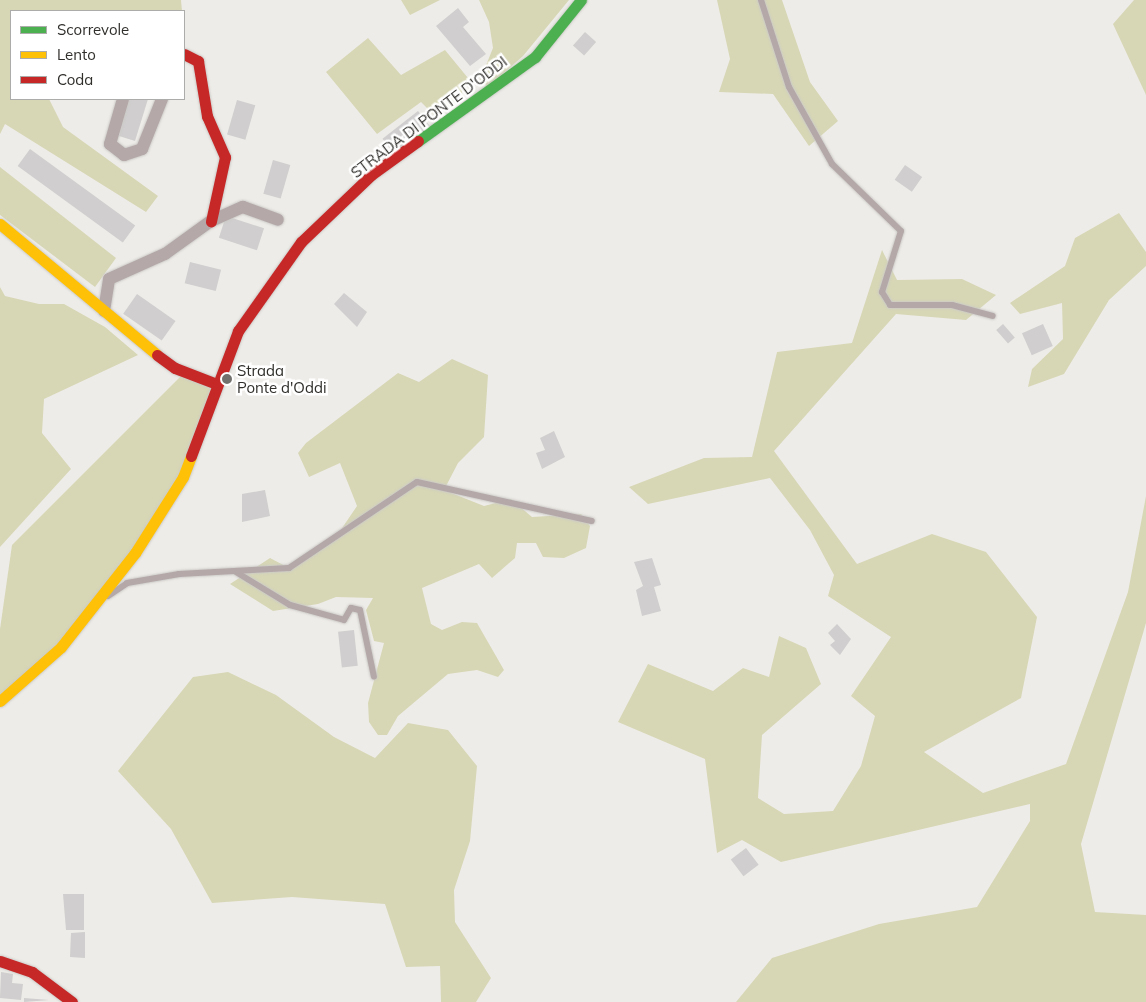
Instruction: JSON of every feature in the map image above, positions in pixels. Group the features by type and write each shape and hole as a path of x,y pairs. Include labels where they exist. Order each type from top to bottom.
{"street":[{"name":"STRADA DI PONTE D'ODDI","path":"0,701 39,670 100,601 183,477 217,384 245,318 301,242 371,176 535,56 581,0"},
{"path":"185,54 198,61 206,116 225,157 211,221"},
{"path":"123,100 110,144 124,155 142,149 162,100"},
{"path":"104,312 110,279 165,254 211,221 243,207 278,220"},
{"path":"0,224 104,312 175,368 217,384"},
{"path":"0,961 32,972 72,1002"}],"lane":[{"path":"761,0 789,87 832,164 901,231 882,292 890,305 952,305 993,316"},
{"path":"100,601 127,583 179,574 289,568 417,482 592,521"},
{"path":"236,572 290,605 344,620 351,608 360,610 374,677"}],"green space":[{"path":"0,0 181,0 182,10 10,10 10,100 50,100 63,127 158,196 146,212 5,124 0,134"},
{"path":"401,0 440,0 410,15"},
{"path":"479,0 569,0 523,56 488,87 480,80 493,48 489,22"},
{"path":"717,0 782,0 810,82 838,121 809,146 773,94 719,92 730,59"},
{"path":"1134,0 1146,0 1146,95 1113,24"},
{"path":"368,38 401,75 445,50 468,78 460,97 437,118 421,102 377,134 326,72"},
{"path":"0,167 116,258 95,287 0,215"},
{"path":"1119,213 1146,252 1146,266 1109,300 1064,374 1028,387 1032,369 1063,339 1062,303 1020,314 1010,303 1065,266 1075,238"},
{"path":"882,250 897,280 962,279 996,295 966,320 896,314 774,451 857,564 932,534 986,552 1037,617 1021,698 924,752 983,793 1066,764 1128,592 1146,496 1146,623 1081,844 1095,912 1146,915 1146,1002 736,1002 772,958 879,924 977,907 1030,821 1030,804 781,862 742,840 717,853 705,759 618,722 648,664 713,691 743,668 769,677 779,636 806,648 821,684 762,735 758,798 784,814 833,811 861,766 875,716 851,696 891,637 828,596 834,575 810,530 770,478 648,504 629,487 704,458 752,457 777,352 852,343"},
{"path":"0,287 5,296 39,304 64,304 105,327 138,355 44,399 42,433 71,469 0,547"},
{"path":"452,359 488,375 484,437 458,463 444,490 484,506 511,499 532,517 581,514 590,526 586,548 564,558 543,557 536,543 517,543 515,558 492,578 479,564 422,588 431,624 442,630 462,622 477,623 504,670 498,677 477,670 448,674 398,716 387,735 378,735 369,722 368,703 384,643 374,641 366,610 373,598 336,597 318,604 273,611 230,584 270,558 289,568 338,534 357,506 340,463 309,477 298,453 306,443 398,373 419,382"},
{"path":"185,372 217,384 197,445 100,601 0,701 0,629 12,545"},
{"path":"228,672 276,695 334,737 375,758 408,723 448,730 477,766 470,841 454,890 455,922 491,978 476,1002 441,1002 440,966 406,967 385,904 292,897 212,903 171,829 118,771 193,677"}],"building":[{"path":"458,8 469,22 463,27 486,54 470,66 436,26"},
{"path":"585,32 596,42 584,55 573,45"},
{"path":"128,100 148,100 135,141 119,136"},
{"path":"237,100 255,105 245,140 227,135"},
{"path":"418,111 432,129 397,157 383,139"},
{"path":"30,149 135,225 123,242 18,166"},
{"path":"273,160 290,165 281,199 263,194"},
{"path":"905,165 922,177 912,192 895,180"},
{"path":"226,216 264,228 257,250 219,238"},
{"path":"190,262 221,270 216,291 185,283"},
{"path":"344,293 367,312 357,327 334,304"},
{"path":"137,294 176,321 162,341 123,314"},
{"path":"1003,324 1015,338 1008,343 996,330"},
{"path":"1043,324 1053,346 1032,355 1022,333"},
{"path":"554,431 565,457 542,469 536,453 545,450 540,438"},
{"path":"265,490 270,516 242,522 242,494"},
{"path":"652,558 661,585 654,587 661,611 642,616 636,590 643,586 634,562"},
{"path":"837,624 851,639 840,655 830,645 835,641 828,633"},
{"path":"354,630 358,666 342,667 338,632"},
{"path":"746,848 759,865 743,876 731,859"},
{"path":"63,894 84,894 84,930 66,930"},
{"path":"85,932 85,958 70,957 71,933"},
{"path":"1,972 13,974 12,983 23,984 21,1000 0,998"},
{"path":"24,998 49,1000 24,1002"}],"traffic: fast":[{"path":"418,141 535,57 581,0"}],"traffic: slow":[{"path":"0,224 157,355"},
{"path":"0,701 61,647 135,553 183,477 191,456"}],"traffic: jam":[{"path":"185,54 198,61 207,116 225,157 211,221"},
{"path":"191,456 238,331 301,242 371,175 418,141"},
{"path":"157,355 175,368 217,384"},
{"path":"0,961 32,972 72,1002"}],"place":[{"name":"Strada Ponte d'Oddi","path":"227,379"}]}
